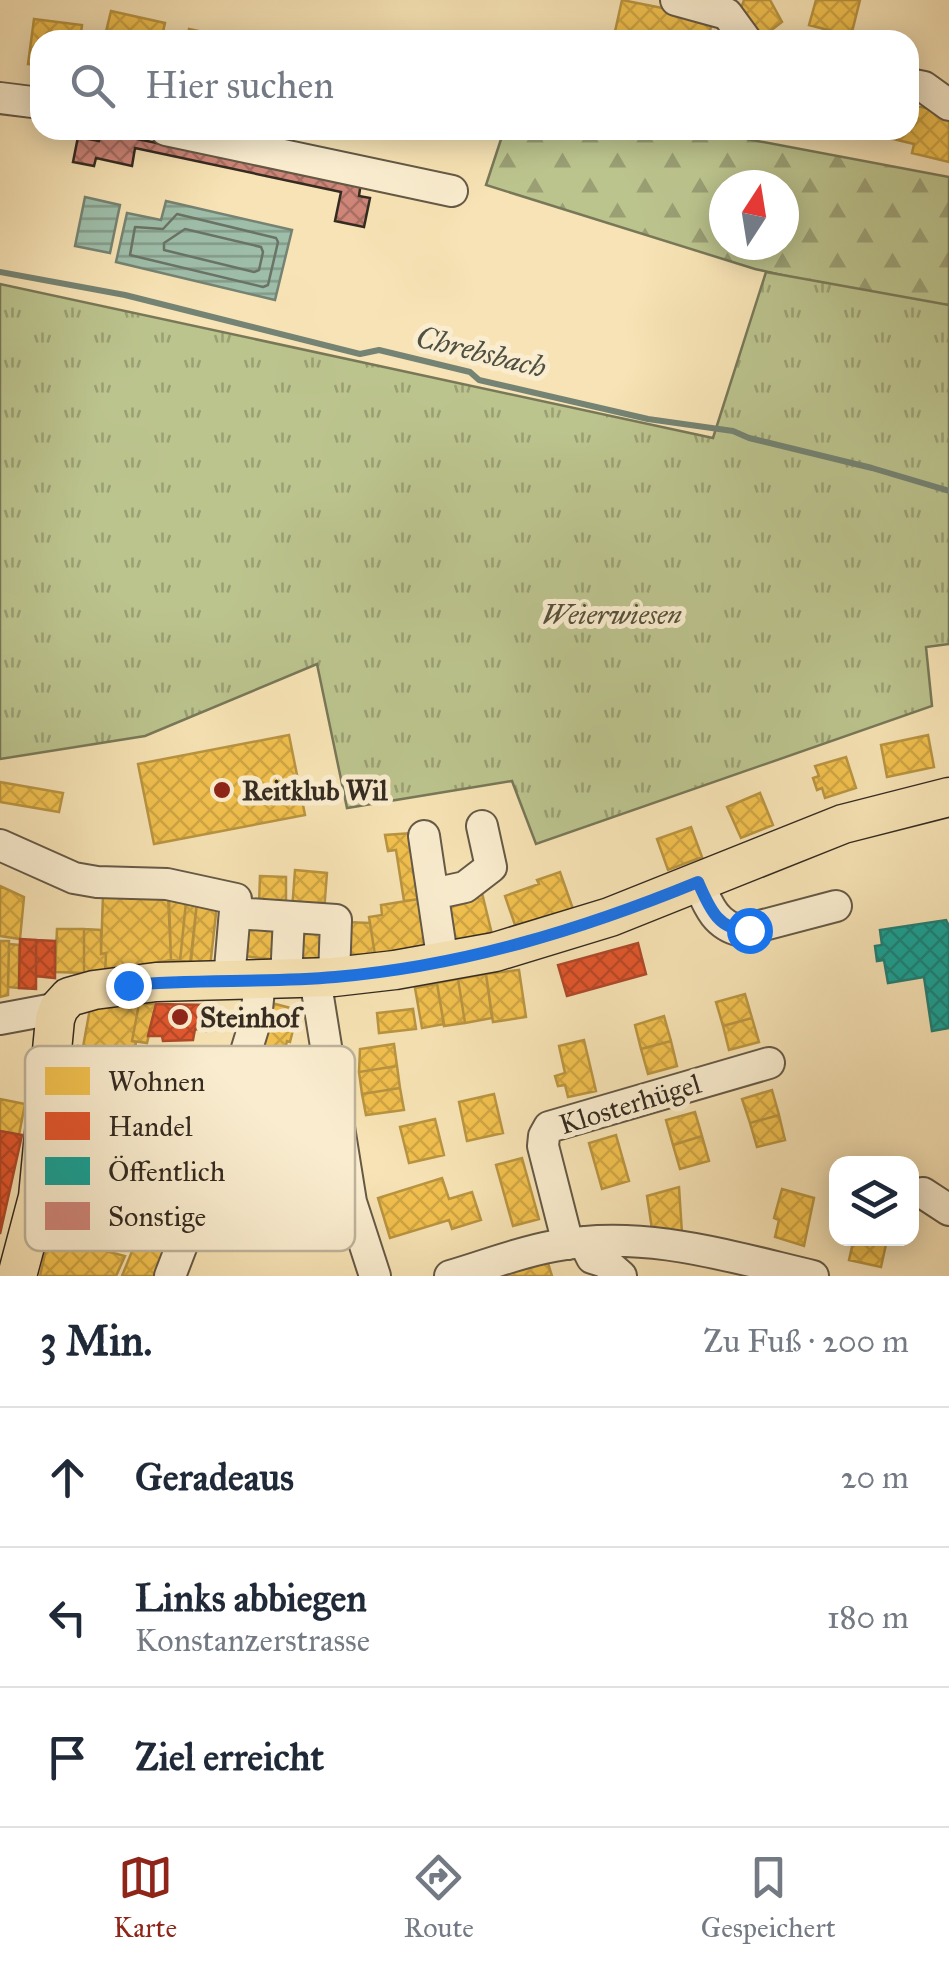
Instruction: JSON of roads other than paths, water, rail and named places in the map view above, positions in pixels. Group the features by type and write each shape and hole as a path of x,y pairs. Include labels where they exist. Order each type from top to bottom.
{"main road":[{"path":"52,1046 54,1028 68,1001 156,982 285,979 443,963 579,928 843,824 949,797"},
{"path":"17,1276 25,1246"}],"street":[{"path":"676,0 727,14 739,30"},
{"path":"919,87 949,104"},
{"path":"0,98 30,102"},
{"path":"213,140 452,191"},
{"path":"433,894 465,887 491,867 482,826"},
{"path":"424,836 443,963"},
{"path":"0,845 74,878 168,884 236,898 234,913 285,979"},
{"path":"698,882 716,917 741,931 836,906"},
{"path":"234,913 336,920 256,1019 248,1046"},
{"path":"289,917 285,979 305,1046"},
{"path":"0,1019 68,1001"},
{"name":"Klosterhügel","path":"576,1243 544,1146 549,1127 769,1063"},
{"path":"923,1193 949,1210"},
{"path":"355,1214 375,1276"},
{"path":"450,1276 576,1243 629,1239 671,1244 814,1276"},
{"path":"576,1243 622,1276"},
{"path":"170,1276 180,1251"}],"water":[{"path":"85,197 120,205 110,253 75,246"},
{"path":"166,201 292,230 275,300 116,262 127,213 161,220"}],"waterway":[{"name":"Chrebsbach","path":"0,272 125,295 360,354 379,350 470,372 479,380 648,419 733,431 949,491"}],"place":[{"name":"Reitklub Wil","path":"222,790"},
{"name":"Steinhof","path":"180,1017"}],"park label":[{"name":"Weierwiesen","path":"612,614"}]}
